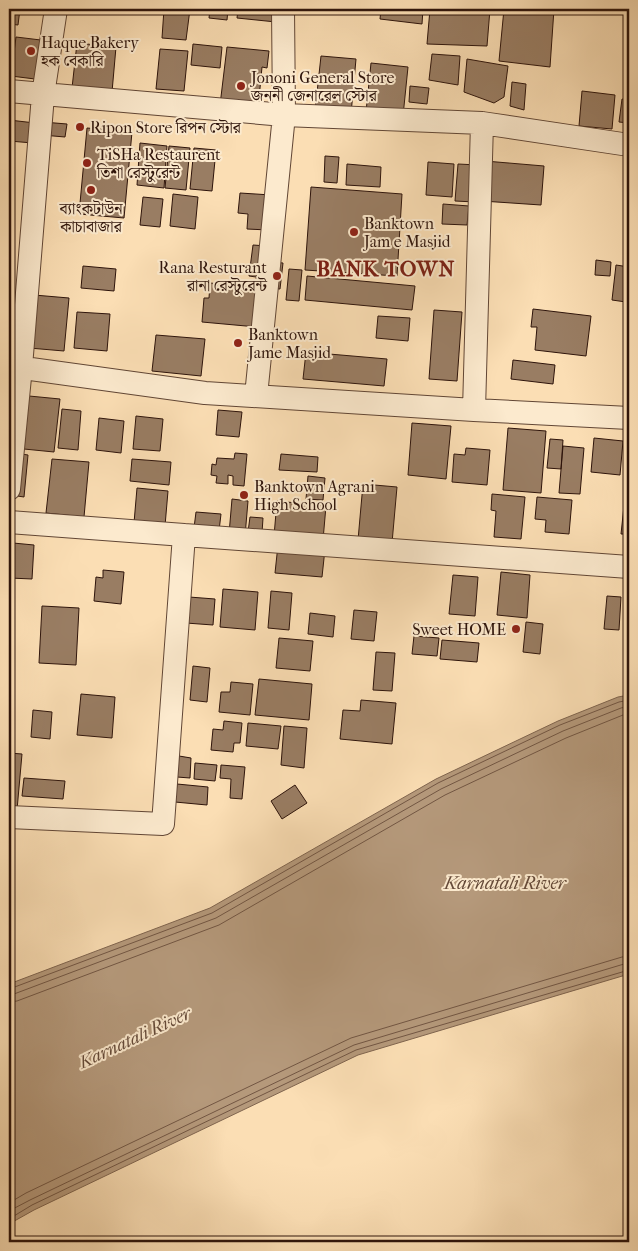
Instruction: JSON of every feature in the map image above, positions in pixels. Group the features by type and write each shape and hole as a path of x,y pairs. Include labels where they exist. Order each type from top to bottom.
{"street":[{"path":"9,489 15,367 42,95 56,9"},
{"path":"256,396 284,115 284,9"},
{"path":"9,91 284,115 482,123 629,145"},
{"path":"474,410 482,123"},
{"path":"15,367 205,393 629,418"},
{"path":"9,522 629,567"},
{"path":"9,817 163,824 184,535"}],"water":[{"name":"Karnatali River","path":"629,695 629,974 358,1055 34,1210 9,1224 9,984 210,908 436,779 558,721 618,697"}],"building":[{"path":"9,9 20,9 18,25 9,24"},
{"path":"164,9 190,9 186,40 162,38"},
{"path":"210,9 228,9 227,20 209,18"},
{"path":"238,9 278,9 276,22 237,18"},
{"path":"381,9 423,9 422,24 380,19"},
{"path":"430,9 490,9 487,46 427,44"},
{"path":"504,9 554,9 550,67 499,61"},
{"path":"9,36 12,36 10,65 9,65"},
{"name":"Haque Bakery হক বেকারি","path":"16,37 49,41 35,79 11,76"},
{"path":"77,43 116,47 112,92 72,88"},
{"path":"193,44 222,47 220,68 191,65"},
{"name":"Jononi General Store জননী জেনারেল স্টোর","path":"227,47 269,51 267,68 262,67 258,109 220,105"},
{"path":"160,49 188,51 184,91 156,89"},
{"path":"432,54 460,56 458,85 429,80"},
{"path":"321,56 356,59 351,114 315,111"},
{"path":"467,59 508,66 504,97 494,103 464,92"},
{"path":"371,63 408,67 403,116 366,112"},
{"path":"512,82 526,84 524,110 510,106"},
{"path":"410,86 429,88 427,104 409,102"},
{"path":"582,91 615,95 612,129 579,126"},
{"path":"622,99 629,100 629,123 619,122"},
{"path":"9,120 35,123 33,143 9,141"},
{"path":"43,122 67,124 65,137 42,135"},
{"path":"87,128 132,132 124,218 79,214"},
{"path":"140,143 167,146 164,188 137,185"},
{"path":"169,146 190,148 186,190 165,188"},
{"path":"194,148 216,150 212,191 190,189"},
{"path":"325,156 339,157 337,183 324,182"},
{"path":"485,161 544,166 541,205 482,201"},
{"path":"428,162 454,164 452,197 426,195"},
{"path":"347,164 381,167 380,187 346,185"},
{"path":"458,164 478,165 475,202 455,201"},
{"path":"627,186 629,186 629,215 625,215"},
{"name":"Banktown Jam e Masjid","path":"311,187 402,194 397,276 305,270"},
{"path":"240,193 271,195 268,230 247,229 248,214 238,213"},
{"path":"173,194 198,197 195,229 170,226"},
{"path":"143,197 163,199 160,227 140,225"},
{"path":"443,204 469,206 467,225 442,224"},
{"path":"253,245 267,246 263,278 249,276"},
{"path":"596,260 611,262 610,276 595,275"},
{"name":"Rana Resturant রানা রেস্টুরেন্ট","path":"272,262 283,263 280,289 270,288"},
{"path":"616,265 629,267 626,302 612,300"},
{"path":"83,266 116,269 114,291 81,288"},
{"path":"289,269 302,270 299,301 286,300"},
{"path":"307,276 415,286 412,310 305,300"},
{"path":"210,283 261,288 257,327 202,322 204,298 209,298"},
{"path":"34,295 69,298 64,351 29,348"},
{"path":"533,309 591,316 586,356 535,350 537,327 531,327"},
{"path":"434,310 462,312 457,381 429,379"},
{"path":"77,312 110,314 107,351 74,348"},
{"path":"378,316 410,318 408,341 376,338"},
{"path":"156,335 205,339 201,376 152,371"},
{"path":"306,352 387,359 384,386 303,379"},
{"path":"513,360 555,365 553,384 511,379"},
{"path":"29,396 60,399 54,452 24,449"},
{"path":"62,409 81,411 78,450 58,448"},
{"path":"218,410 242,412 239,437 216,435"},
{"path":"136,416 163,419 160,451 133,449"},
{"path":"99,418 124,421 121,453 96,450"},
{"path":"412,423 451,426 446,479 408,475"},
{"path":"508,428 546,431 541,493 503,490"},
{"path":"594,438 623,441 620,475 591,472"},
{"path":"550,439 563,440 561,469 547,468"},
{"path":"563,446 584,448 580,494 559,493"},
{"path":"466,448 490,450 487,485 452,482 454,454 465,455"},
{"path":"15,453 28,455 24,497 11,495"},
{"path":"235,453 247,454 244,486 233,485 233,476 228,475 228,484 216,483 217,476 211,475 212,464 216,465 217,458 234,459"},
{"path":"281,454 318,457 317,472 279,470"},
{"path":"52,459 89,462 84,517 46,513"},
{"path":"132,459 171,462 169,485 130,481"},
{"path":"308,476 325,478 323,500 306,499"},
{"path":"363,484 397,487 392,543 358,540"},
{"path":"137,488 168,491 165,526 134,523"},
{"path":"492,494 525,497 521,539 494,537 496,511 491,510"},
{"path":"537,497 572,500 569,534 545,532 546,520 535,519"},
{"path":"232,499 248,501 245,536 229,534"},
{"path":"277,501 326,506 323,540 274,536"},
{"path":"624,506 629,507 629,534 621,534"},
{"path":"196,512 221,514 219,531 194,528"},
{"path":"250,517 263,518 262,533 248,532"},
{"path":"13,543 34,545 32,579 10,578"},
{"path":"278,545 325,549 322,577 275,573"},
{"path":"103,570 124,572 121,604 94,601 96,577 103,578"},
{"path":"501,572 530,575 527,618 497,615"},
{"path":"453,575 478,577 475,616 449,614"},
{"path":"223,589 258,592 255,630 220,627"},
{"path":"271,591 292,593 289,630 268,628"},
{"path":"607,596 621,597 619,630 604,629"},
{"path":"189,597 215,599 213,625 186,623"},
{"path":"42,606 79,608 76,665 39,663"},
{"path":"354,610 377,612 374,641 351,639"},
{"path":"310,613 335,616 333,637 308,634"},
{"path":"526,622 543,624 540,654 523,652"},
{"path":"414,636 439,638 437,656 412,654"},
{"path":"279,638 313,641 310,671 276,668"},
{"path":"442,640 479,643 477,662 440,659"},
{"path":"376,652 395,653 392,691 373,690"},
{"path":"193,666 210,668 207,702 190,700"},
{"path":"259,679 312,684 309,720 255,715"},
{"path":"231,682 253,684 250,715 219,712 221,692 230,692"},
{"path":"81,694 115,697 112,738 77,735"},
{"path":"361,700 396,703 392,744 340,739 343,710 360,711"},
{"path":"33,710 52,712 50,739 31,737"},
{"path":"224,721 242,723 240,743 234,743 233,752 211,750 213,729 223,730"},
{"path":"248,723 281,726 278,749 246,746"},
{"path":"284,726 307,728 304,768 281,765"},
{"path":"9,753 22,754 17,810 9,809"},
{"path":"179,756 191,758 190,778 177,777"},
{"path":"195,763 217,765 215,781 194,779"},
{"path":"221,765 245,767 242,799 230,798 231,779 220,778"},
{"path":"24,778 65,781 63,799 22,796"},
{"path":"177,784 208,787 207,805 175,802"},
{"path":"295,785 307,803 282,819 271,801"}],"place":[{"name":"Haque Bakery হক বেকারি","path":"31,51"},
{"name":"Jononi General Store জননী জেনারেল স্টোর","path":"241,86"},
{"name":"Ripon Store রিপন স্টোর","path":"80,127"},
{"name":"TiSHa Restaurent তিশা রেস্টুরেন্ট","path":"87,163"},
{"name":"ব্যাংকটাউন কাচাবাজার","path":"91,190"},
{"name":"Banktown Jam e Masjid","path":"354,232"},
{"name":"Rana Resturant রানা রেস্টুরেন্ট","path":"277,276"},
{"name":"Banktown Jame Masjid","path":"238,343"},
{"name":"Banktown Agrani High School","path":"244,495"},
{"name":"Sweet HOME","path":"516,629"}],"district":[{"name":"BANK TOWN","path":"386,269"}]}
